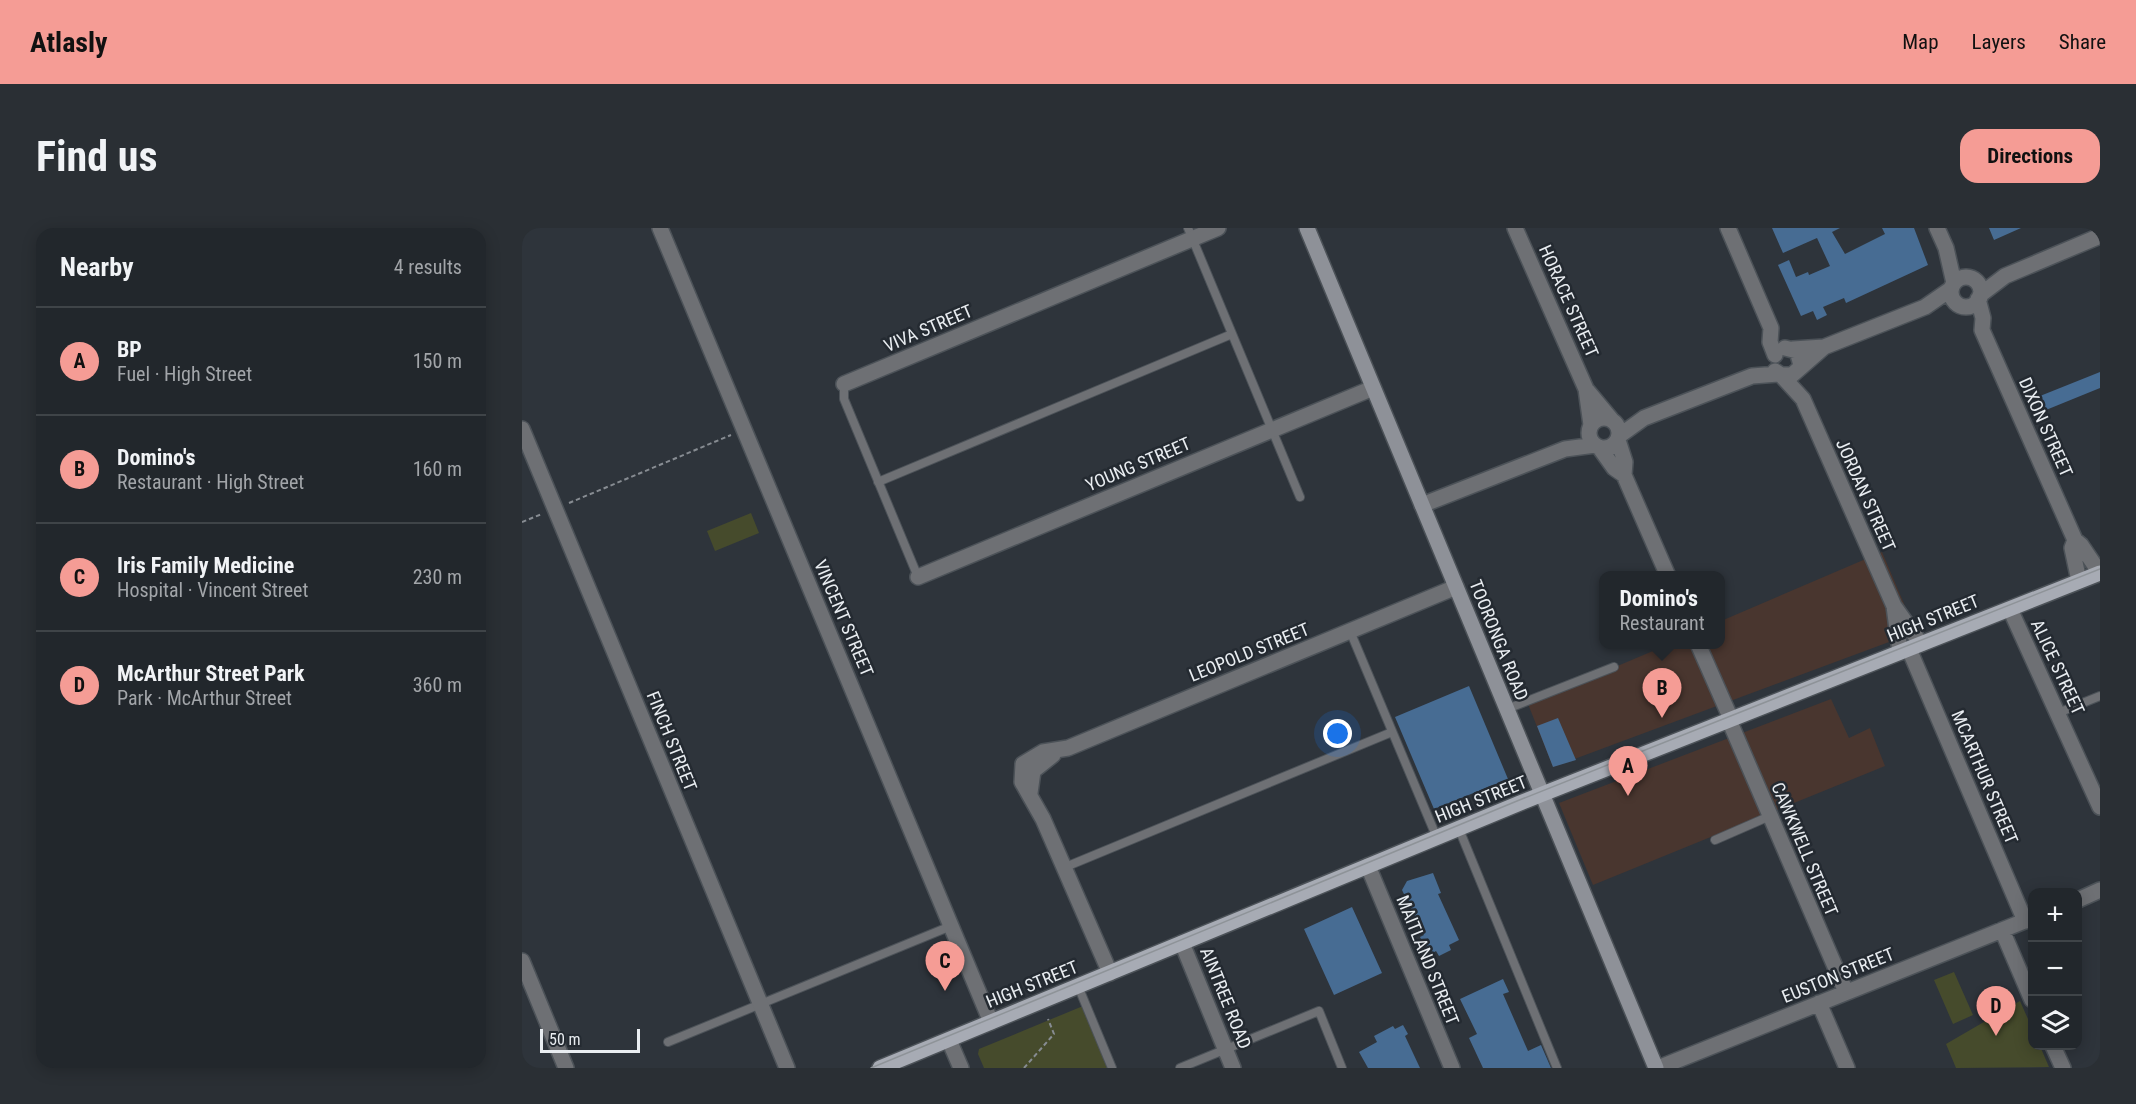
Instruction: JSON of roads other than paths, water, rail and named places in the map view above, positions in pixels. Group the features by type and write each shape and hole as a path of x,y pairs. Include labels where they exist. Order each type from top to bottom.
{"main road":[{"name":"TOORONGA ROAD","path":"1307,228 1657,1068"},
{"name":"HIGH STREET","path":"880,1068 1542,794 2100,573"}],"street":[{"name":"VINCENT STREET","path":"660,228 991,1022"},
{"name":"VIVA STREET","path":"844,384 1190,233 1218,228"},
{"name":"HORACE STREET","path":"1515,228 1586,389 1612,420"},
{"path":"1728,228 1771,327 1770,342 1777,366 1792,375 1824,347"},
{"path":"1937,228 1961,282"},
{"path":"1777,366 1781,349 1824,347 1925,307 1961,282 2005,276 2099,237"},
{"path":"1925,307 1971,305 2005,276"},
{"path":"1961,282 1979,286 1979,297"},
{"path":"1960,305 1952,297 1961,282"},
{"name":"DIXON STREET","path":"1979,297 1983,318 1982,330"},
{"name":"DIXON STREET","path":"1960,305 1972,322 1982,330 2074,540 2081,545 2100,573"},
{"path":"1771,327 1800,356 1800,367"},
{"path":"1422,505 1565,449 1610,447 1644,418 1777,366"},
{"name":"JORDAN STREET","path":"1777,366 1803,399 1894,606 1910,648"},
{"name":"JORDAN STREET","path":"1800,367 1805,388 1803,399"},
{"name":"YOUNG STREET","path":"918,577 1373,388"},
{"name":"HORACE STREET","path":"1586,389 1590,428"},
{"path":"1565,449 1600,419 1612,420 1633,416 1644,418"},
{"path":"1612,420 1618,428 1618,438 1625,462 1624,475 1666,571"},
{"path":"1590,428 1590,439 1614,468 1624,475"},
{"name":"FINCH STREET","path":"522,429 549,511 787,1068"},
{"name":"DIXON STREET","path":"2074,540 2072,548 2079,582"},
{"name":"LEOPOLD STREET","path":"1110,973 1030,793 1028,768 1057,751 1456,587"},
{"name":"JORDAN STREET","path":"1894,606 1910,648"},
{"name":"ALICE STREET","path":"2010,609 2100,807"},
{"name":"MCARTHUR STREET","path":"1910,648 2028,917"},
{"path":"1700,649 1730,720"},
{"name":"CAWKWELL STREET","path":"1730,720 1846,992"},
{"name":"MAITLAND STREET","path":"1368,866 1452,1068"},
{"path":"2082,898 2100,890"},
{"name":"EUSTON STREET","path":"1657,1068 2028,919"},
{"path":"2002,930 2030,996"},
{"name":"AINTREE ROAD","path":"1182,943 1233,1068"},
{"path":"522,962 566,1068"},
{"path":"1820,1003 1847,1068"},
{"path":"949,1040 961,1068"},
{"path":"2055,1050 2063,1068"}],"lane":[{"path":"1190,233 1300,497"},
{"path":"878,482 1232,334"},
{"name":"VIVA STREET","path":"844,384 844,399 918,577"},
{"path":"1350,631 1437,838"},
{"path":"1507,709 1614,667"},
{"path":"2058,713 2100,696"},
{"path":"1063,868 1392,732"},
{"path":"1715,840 1770,816"},
{"path":"1459,829 1557,1068"},
{"path":"668,1042 951,926"},
{"path":"1078,986 1112,1068"},
{"path":"1180,1068 1319,1011 1342,1068"}],"tram line":[{"path":"871,1068 1517,801 2100,569"}],"place":[{"name":"Domino's","path":"1662,718"},
{"name":"BP","path":"1628,796"},
{"name":"Iris Family Medicine","path":"945,991"},
{"name":"McArthur Street Park","path":"1996,1036"}]}
